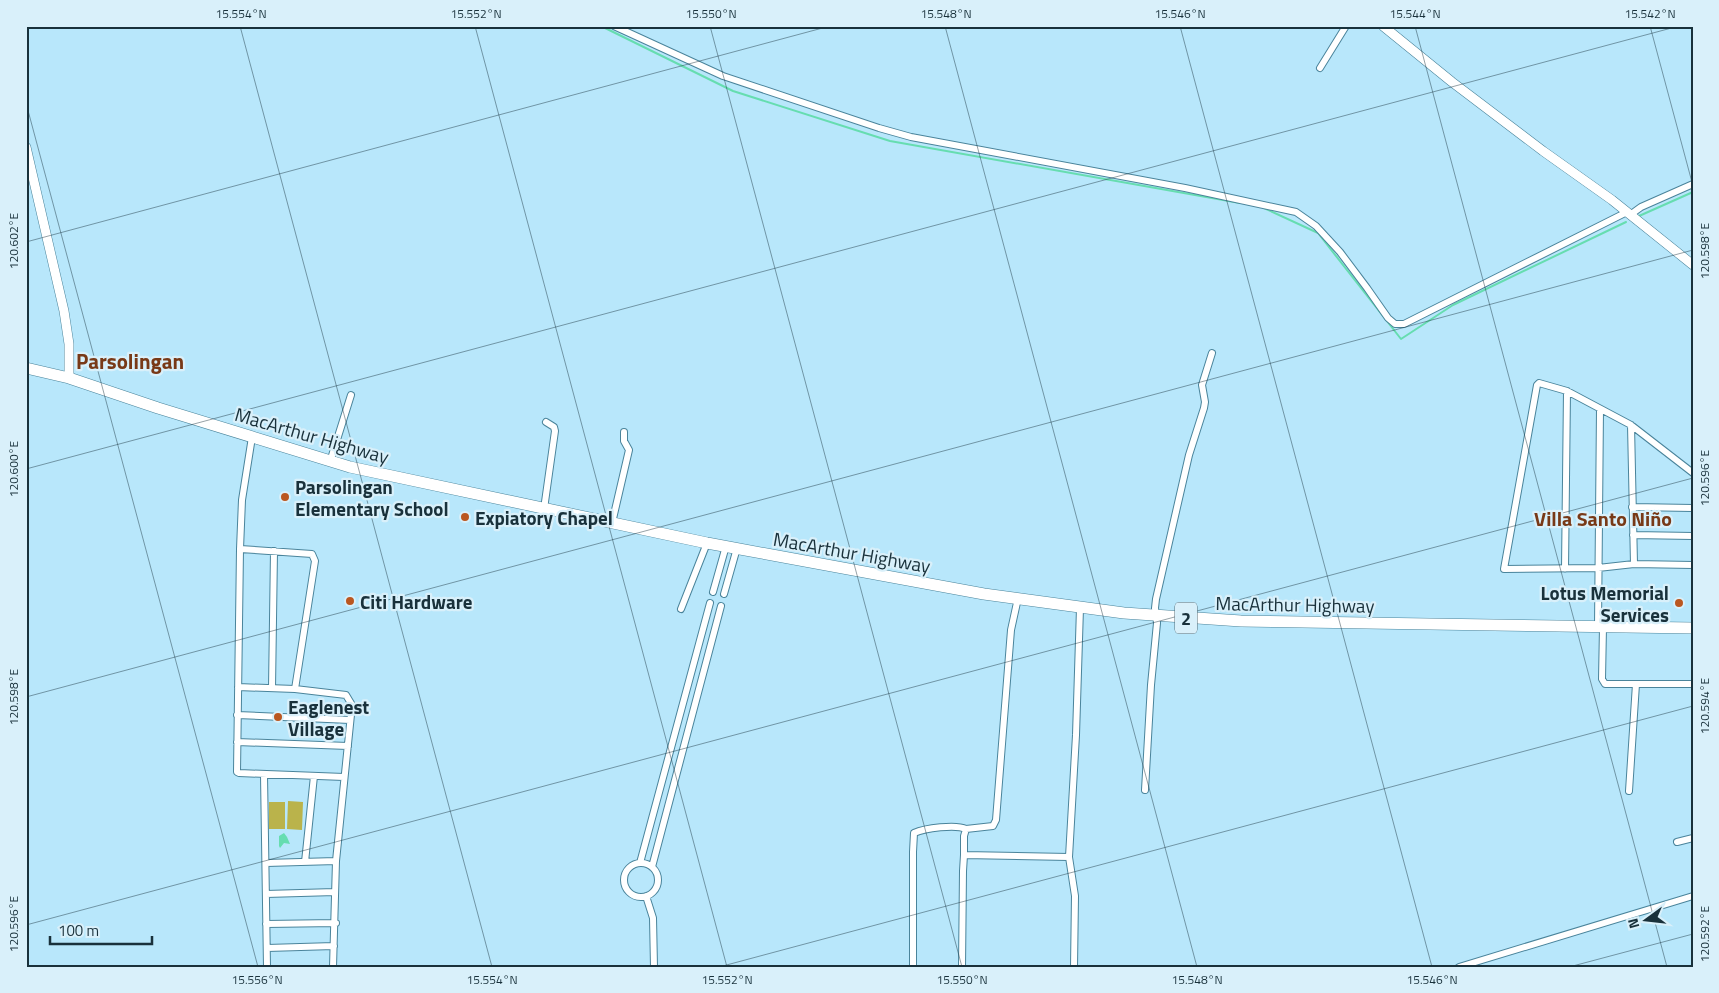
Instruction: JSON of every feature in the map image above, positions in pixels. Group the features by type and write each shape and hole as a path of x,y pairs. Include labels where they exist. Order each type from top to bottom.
{"highway":[{"name":"MacArthur Highway","path":"26,368 69,378 330,462 451,490 706,543 1080,608 1155,616 1260,622 1693,628"}],"street":[{"path":"614,26 723,76 878,128 911,137 1185,188 1296,212 1325,235 1368,288 1388,318 1395,324 1404,324 1641,207 1693,184"},
{"path":"1320,68 1346,26"},
{"path":"1383,26 1458,87 1629,214 1693,265"},
{"path":"26,147 66,320 69,344 69,378"},
{"path":"1145,790 1150,685 1157,623 1155,616 1156,599 1190,455 1204,408 1205,402 1202,385 1212,353"},
{"path":"1693,473 1631,425 1567,390 1541,383 1537,385 1504,567 1505,569 1565,569 1634,564 1693,565"},
{"path":"1565,569 1567,390"},
{"path":"330,462 351,395"},
{"path":"1600,409 1598,568 1603,682 1605,684 1693,684"},
{"path":"544,509 555,431 554,427 546,422"},
{"path":"1631,425 1634,564"},
{"path":"612,523 629,450 624,441 624,432"},
{"path":"252,437 242,500 237,772 344,776"},
{"path":"1632,507 1693,508"},
{"path":"1633,535 1693,536"},
{"path":"681,609 706,543"},
{"path":"713,592 731,547"},
{"path":"724,594 731,547"},
{"path":"240,549 312,554 315,561 295,690"},
{"path":"272,688 274,551"},
{"path":"913,967 912,852 914,834 921,830 938,828 962,826 966,829 993,826 996,820 1011,630 1018,598"},
{"path":"640,863 710,603"},
{"path":"652,867 721,606"},
{"path":"1074,967 1075,896 1069,857 1076,735 1080,608"},
{"path":"692,672 704,673"},
{"path":"1628,791 1636,684"},
{"path":"238,687 272,688 346,695 352,705 336,861 336,923 333,967"},
{"path":"237,715 350,720"},
{"path":"675,731 688,734"},
{"path":"237,742 348,746"},
{"path":"264,774 267,967"},
{"path":"305,862 314,776"},
{"path":"659,792 671,796"},
{"path":"962,967 964,836 966,829"},
{"path":"1677,842 1693,838"},
{"path":"964,855 1069,857"},
{"path":"266,863 336,861"},
{"path":"644,862 652,867 657,874 658,883 654,891 640,897 631,894 625,887 624,878 627,869 635,863 644,862"},
{"path":"266,894 335,892"},
{"path":"646,896 653,918 654,967"},
{"path":"1459,967 1693,896"},
{"path":"266,924 336,923"},
{"path":"266,948 334,946"}],"shaded area":[{"path":"288,801 303,802 302,830 287,829"},
{"path":"269,802 285,802 285,829 269,829"},
{"path":"284,833 290,844 284,843 280,848 279,836"}],"waterway":[{"path":"601,26 733,91 890,141 1240,203"},
{"path":"1639,216 1693,192"},
{"path":"1264,208 1318,233 1401,339 1453,305 1626,222"}],"place":[{"name":"Parsolingan Elementary School","path":"285,497"},
{"name":"Expiatory Chapel","path":"465,517"},
{"name":"Citi Hardware","path":"350,601"},
{"name":"Lotus Memorial Services","path":"1679,603"},
{"name":"Eaglenest Village","path":"278,717"}],"district":[{"name":"Parsolingan","path":"130,361"},
{"name":"Villa Santo Niño","path":"1603,518"}]}
